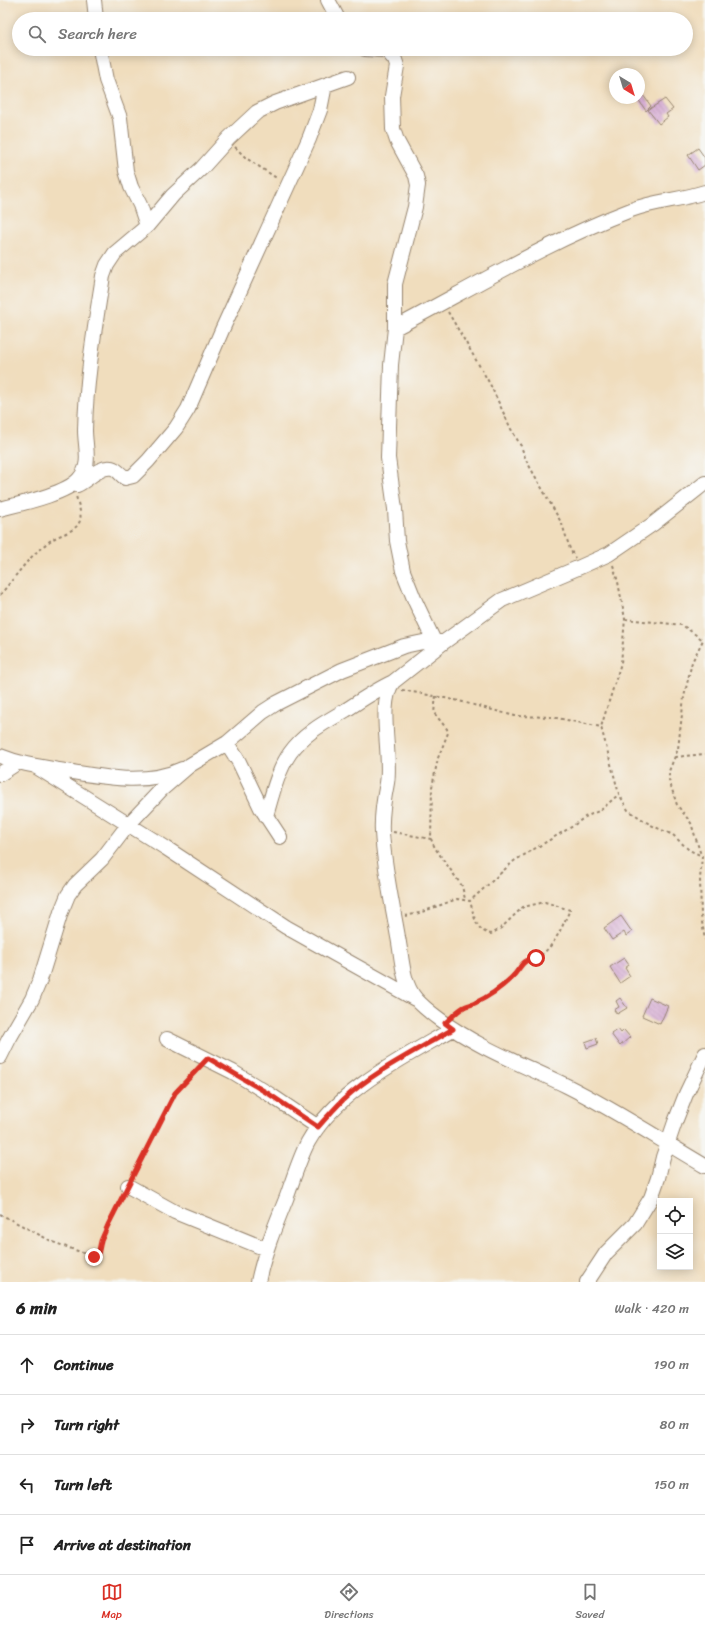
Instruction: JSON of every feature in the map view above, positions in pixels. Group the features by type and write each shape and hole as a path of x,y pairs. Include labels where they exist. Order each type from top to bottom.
{"street":[{"path":"94,0 95,12"},
{"path":"328,0 334,12"},
{"path":"101,56 106,80 120,118 126,171 147,226"},
{"path":"391,56 395,60 397,66 392,86 393,129 397,141 416,176 418,185 415,207 404,243 395,284 395,328 391,365 388,458 395,509 397,541 403,571 415,601 439,642"},
{"path":"70,486 79,480 87,463 85,432 92,346 103,276 107,265 115,253 147,226 228,138 257,112 276,102 348,77"},
{"path":"0,510 82,483 109,468 113,468 125,478 133,476 176,428 188,409 222,330 309,139 320,110 325,85"},
{"path":"395,328 509,266 589,227 633,209 705,192"},
{"path":"266,816 281,770 289,754 297,744 326,722 365,697 391,684 439,642 502,600 609,554 653,524 705,483"},
{"path":"0,756 18,763 118,779 156,777 177,771 190,765 227,743 263,712 294,694 342,670 404,646 439,642"},
{"path":"391,684 386,704 388,774 382,830 386,872 406,979 410,990 416,999"},
{"path":"227,743 239,762 254,795 280,837"},
{"path":"0,774 18,763"},
{"path":"0,1057 32,999 40,980 61,912 68,895 75,885 102,860 128,825 161,790 190,765"},
{"path":"35,766 286,927 416,999 449,1026 483,1047 569,1087 705,1166"},
{"path":"258,1282 266,1249 308,1142 318,1127 343,1100 360,1086 449,1026"},
{"path":"167,1039 208,1058 269,1094 318,1127"},
{"path":"587,1282 606,1253 635,1224 647,1207 658,1178 667,1144 686,1094 705,1054"},
{"path":"128,1186 175,1212 266,1249"}],"path":[{"path":"228,138 246,158 288,185"},
{"path":"443,303 490,384 521,446 526,460 562,524 570,549 580,567"},
{"path":"0,594 31,557 53,539 75,527 79,523 80,514 78,502 70,486"},
{"path":"609,554 618,582 625,619 621,663 601,727 619,794 628,810 651,825 672,835 688,850 702,856"},
{"path":"625,619 682,625 703,640"},
{"path":"705,637 692,662 684,697 678,749 669,771 669,780 677,805 691,823 702,856 700,878 701,916 705,940"},
{"path":"391,684 515,716 552,717 601,727"},
{"path":"436,696 434,713 447,729 448,733 438,758 432,787 431,839 435,848 462,886 466,900"},
{"path":"674,757 705,754"},
{"path":"470,901 514,861 586,817 602,810 619,794"},
{"path":"382,830 431,839"},
{"path":"394,918 419,912 457,899 470,901"},
{"path":"449,1026 465,1006 474,1004 486,997 511,978 521,964 528,959 536,958 547,948 556,937 570,910 545,902 523,907 501,928 491,934 483,932 479,927 470,901"},
{"path":"0,1214 53,1242 90,1256 96,1256 99,1253 104,1234 175,1093 208,1058"}],"building":[{"path":"645,98 651,106 646,111 641,104 645,104"},
{"path":"665,99 673,109 666,114 668,117 659,124 648,110"},
{"path":"698,148 705,158 705,165 698,170 688,155"},
{"path":"621,916 632,932 626,936 624,932 612,940 604,928"},
{"path":"624,958 629,965 625,968 630,976 620,983 610,967"},
{"path":"620,998 627,1008 617,1014 614,1010 619,1007 616,1001"},
{"path":"650,998 668,1006 660,1024 642,1016"},
{"path":"618,1029 621,1033 624,1030 630,1037 620,1046 611,1034"},
{"path":"596,1038 598,1044 587,1048 585,1042"}],"route":[{"path":"94,1257 98,1255 101,1241 108,1225 175,1093 208,1058 269,1094 318,1127 343,1100 360,1086 380,1072 453,1029 445,1023 456,1013 465,1006 474,1004 486,997 511,978 521,964 528,959 536,958"}]}
